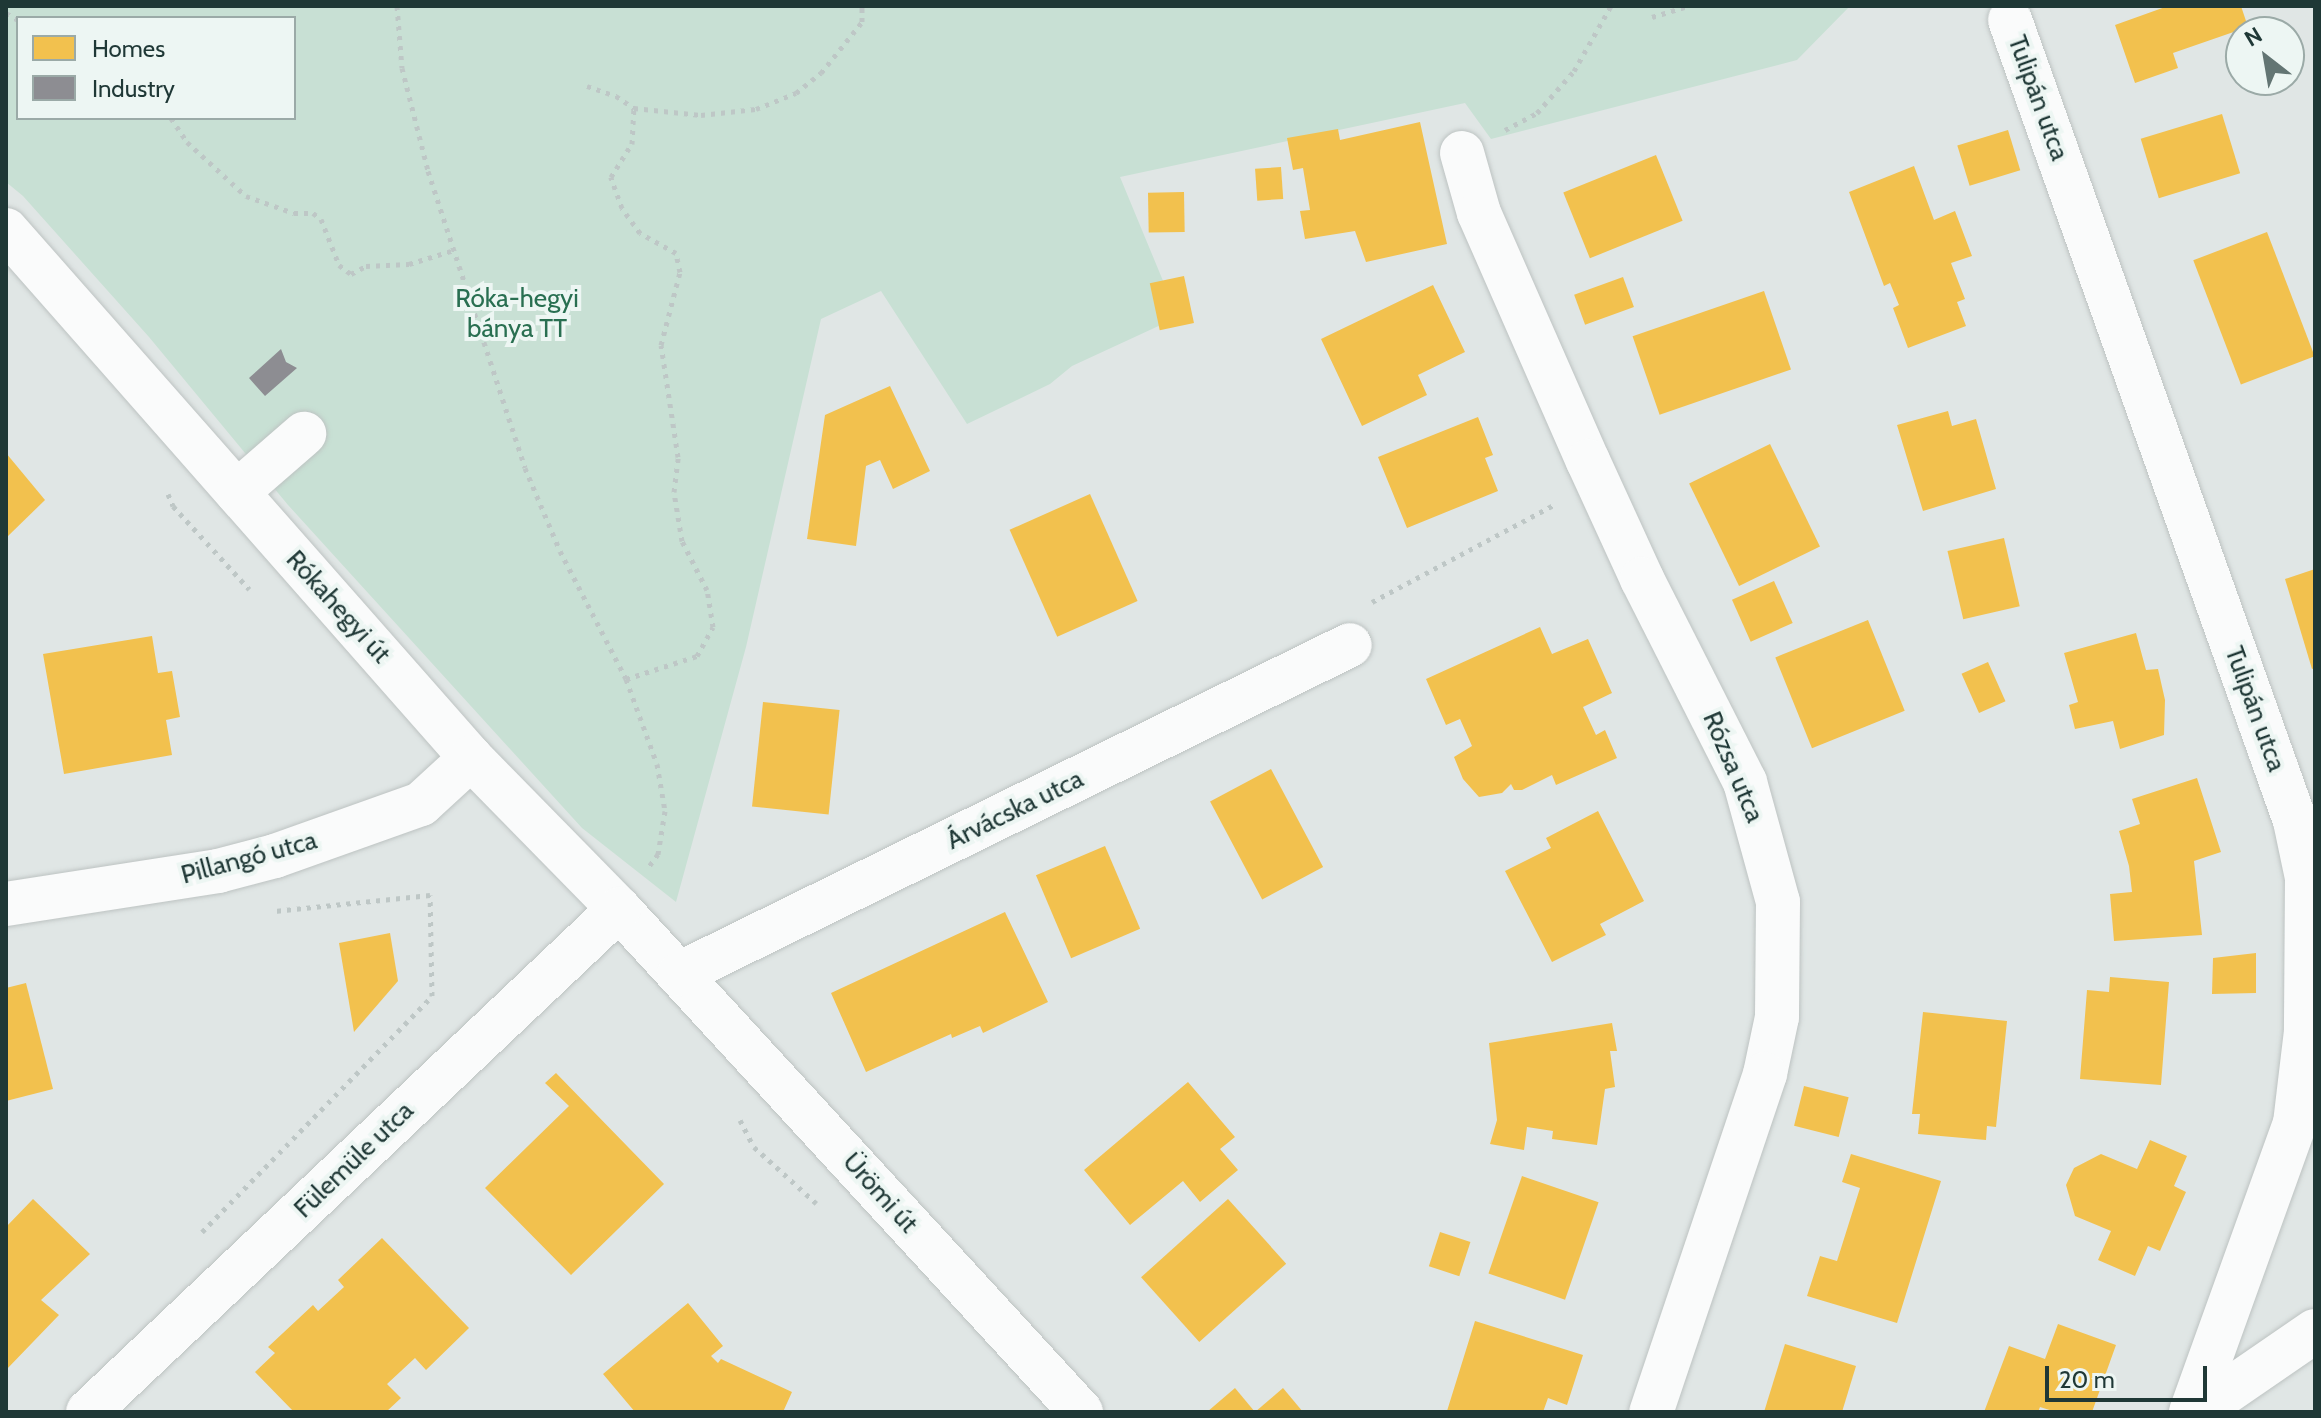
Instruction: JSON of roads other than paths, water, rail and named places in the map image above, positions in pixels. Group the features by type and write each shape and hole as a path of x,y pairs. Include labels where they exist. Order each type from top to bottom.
{"street":[{"name":"Tulipán utca","path":"2010,20 2295,821 2307,878 2306,1031 2295,1123 2194,1412"},
{"name":"Rózsa utca","path":"1462,153 1479,213 1588,461 1642,579 1745,782 1778,902 1777,1017 1765,1074 1651,1412"},
{"name":"Rókahegyi út","path":"6,230 471,758 679,974"},
{"path":"237,492 304,434"},
{"name":"Árvácska utca","path":"679,974 1350,645"},
{"name":"Pillangó utca","path":"6,904 218,871 275,856 421,804 471,758"},
{"name":"Fülemüle utca","path":"88,1412 619,909"},
{"name":"Ürömi út","path":"679,974 1081,1412"},
{"path":"2194,1412 2315,1331"}],"park label":[{"name":"Róka-hegyi bánya TT","path":"517,314"}]}
